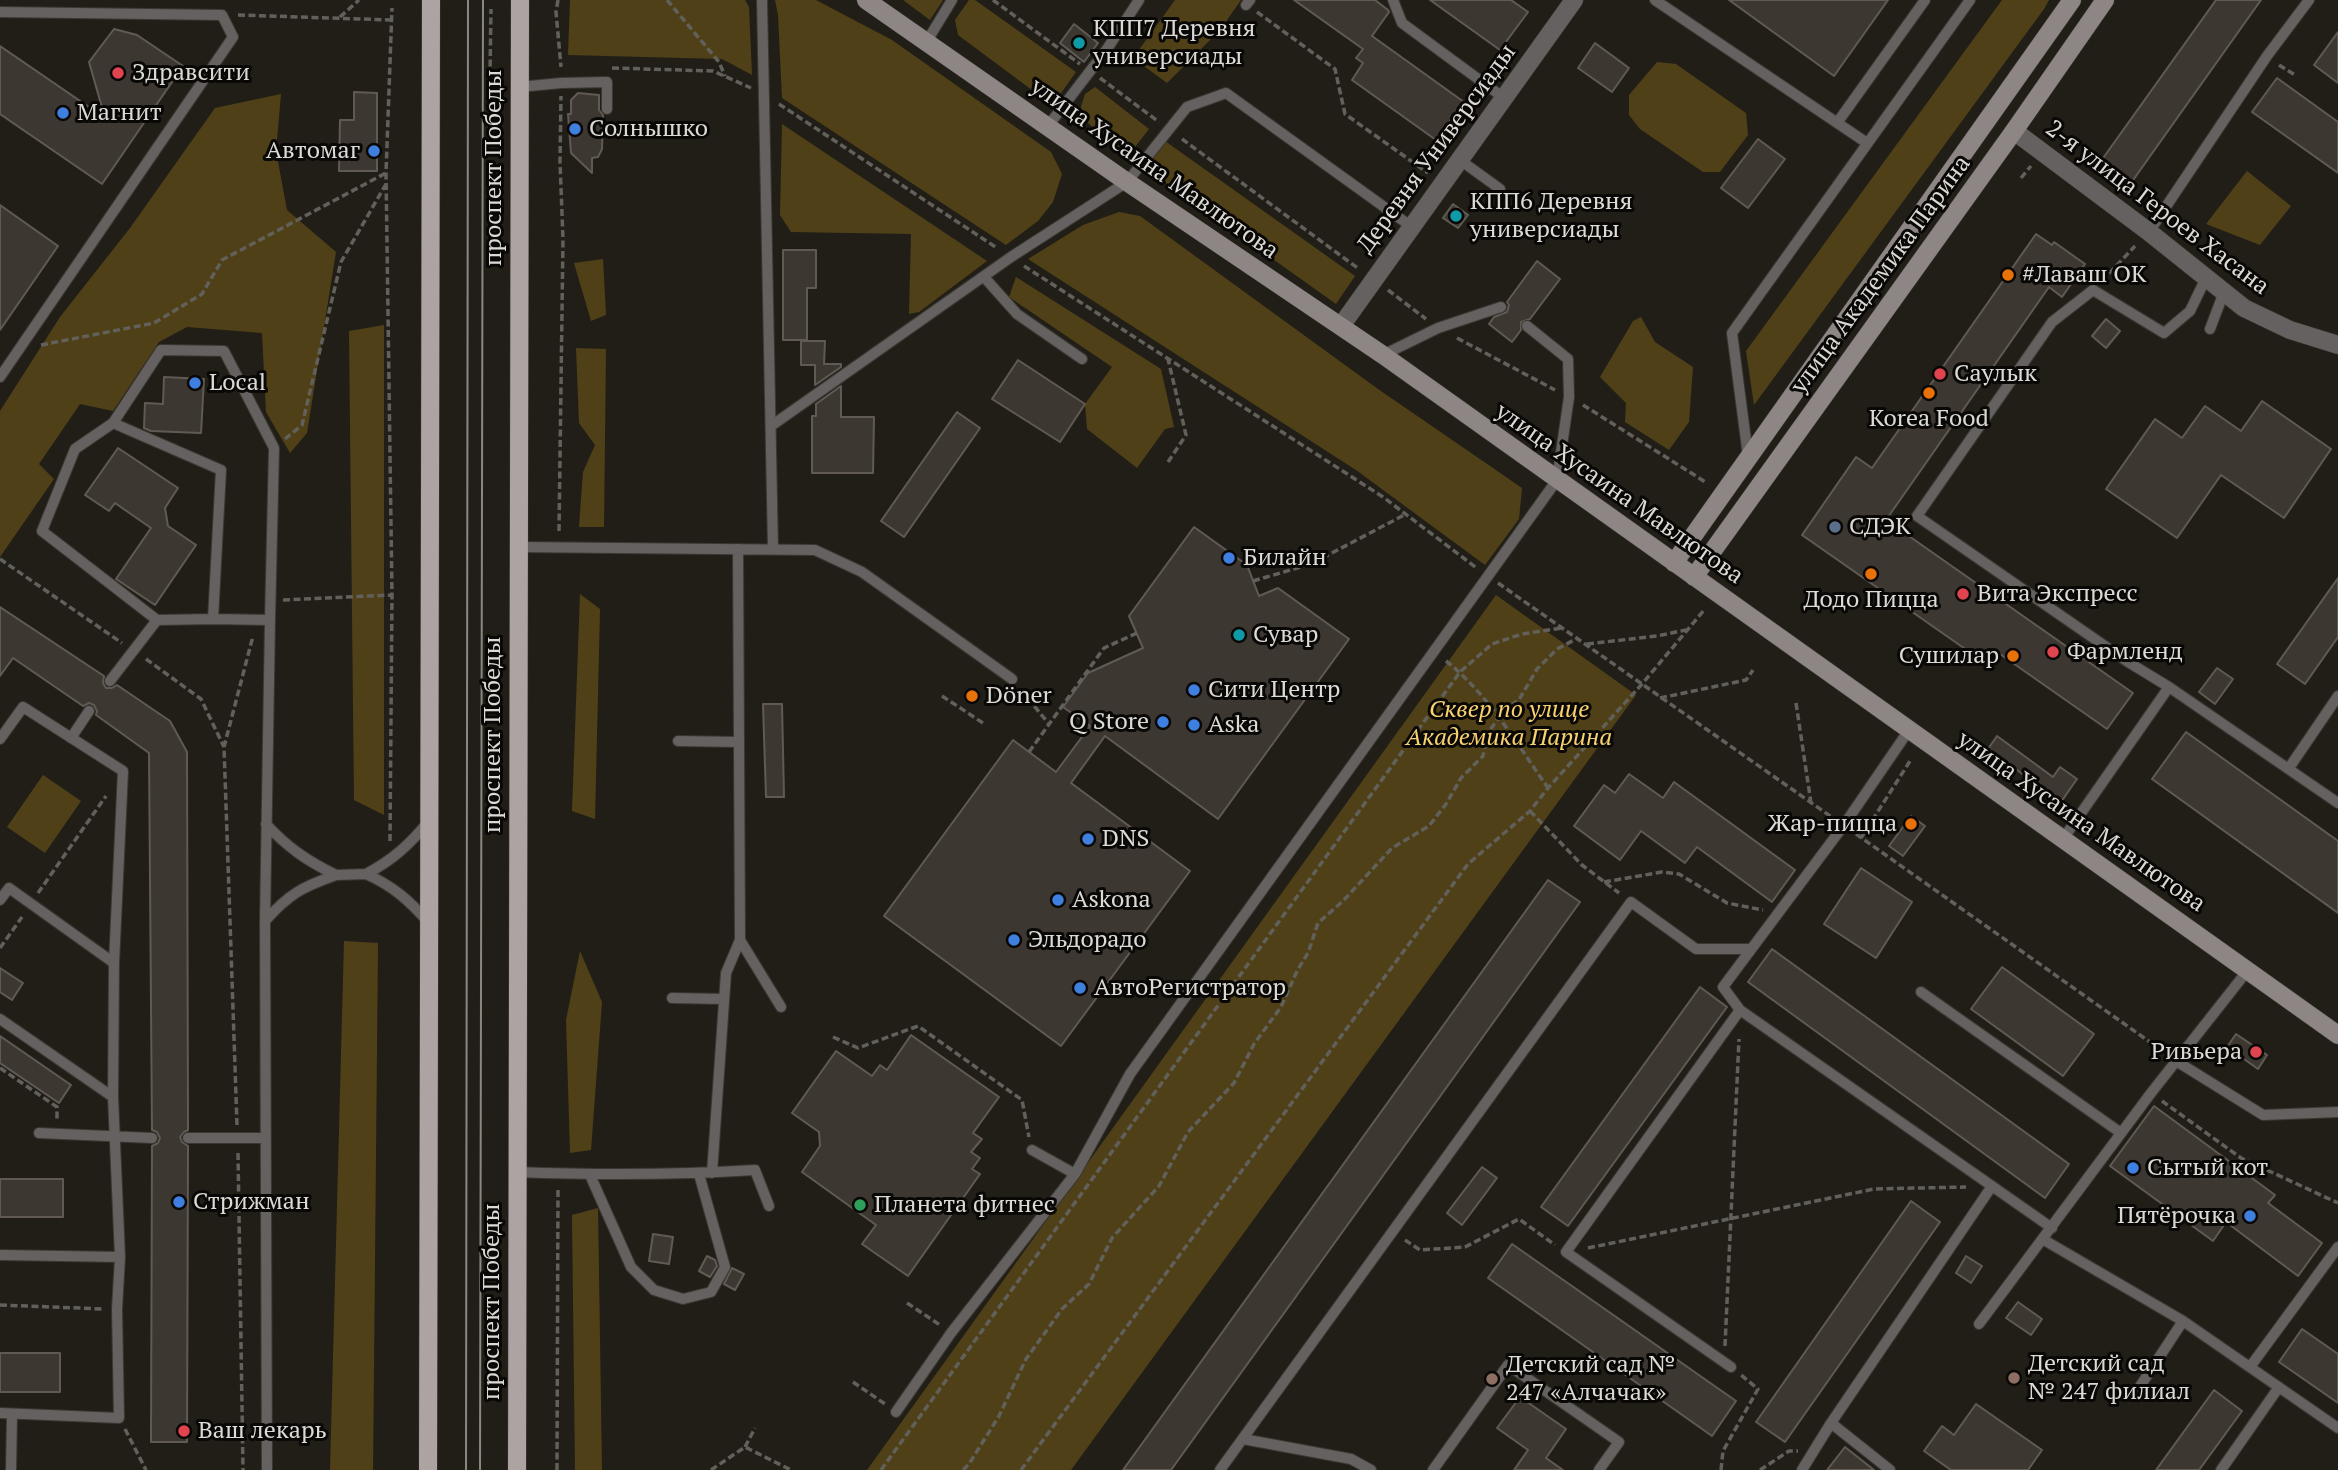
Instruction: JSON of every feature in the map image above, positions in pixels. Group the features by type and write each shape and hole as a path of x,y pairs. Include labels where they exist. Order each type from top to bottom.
{"main road":[{"path":"428,1470 431,0"},
{"name":"проспект Победы","path":"517,1470 520,0"}],"street":[{"name":"улица Хусаина Мавлютова","path":"866,0 1127,182 1383,355 2338,1035"},
{"name":"Деревня Универсиады","path":"1341,326 1574,0"},
{"name":"улица Академика Парина","path":"1674,563 2071,0"},
{"name":"улица Академика Парина","path":"1694,577 2105,0"},
{"name":"2-я улица Героев Хасана","path":"1990,115 2149,232 2244,308 2290,330 2338,345"}],"lane":[{"path":"762,0 773,549"},
{"path":"927,41 952,0"},
{"path":"1048,126 1139,0"},
{"path":"1393,0 1402,23 1504,98"},
{"path":"1655,0 1867,143"},
{"path":"1838,123 1925,0"},
{"path":"1748,456 1732,332 1970,0"},
{"path":"2149,232 2267,56 2308,0"},
{"path":"0,12 222,15 233,37 19,349 4,363 0,377"},
{"path":"519,87 607,82 607,110"},
{"path":"771,426 1011,257 1127,182 1187,107 1226,93 1412,227"},
{"path":"1460,160 1500,189"},
{"path":"984,277 1017,314 1082,359"},
{"path":"2206,278 2190,311 2164,333 2093,290 2052,322 1917,516 2338,803"},
{"path":"2210,329 2224,292"},
{"path":"1383,355 1438,328 1502,307"},
{"path":"897,1412 951,1333 1075,1174 1130,1074 1557,480 1569,397 1568,359 1527,326"},
{"path":"267,1470 265,921 274,448 224,351 161,350 114,423 75,449 42,531 157,620 270,620"},
{"path":"114,423 221,470 213,619"},
{"path":"518,547 814,550 862,572 1012,679"},
{"path":"712,1173 726,973 740,940 738,549"},
{"path":"110,681 157,620"},
{"path":"2063,839 2169,687"},
{"path":"2289,768 2338,696"},
{"path":"0,739 23,707 123,771 114,963 113,1097 120,1257 117,1309 119,1418 6,1414 11,1470"},
{"path":"71,738 89,711"},
{"path":"1909,730 1843,825 1723,987 1740,1010 2052,1228"},
{"path":"678,741 740,742"},
{"path":"366,874 389,862 408,847 429,821"},
{"path":"266,824 285,845 306,861 336,875"},
{"path":"265,921 283,901 304,886 336,875 366,874 389,884 411,902 429,923"},
{"path":"0,900 4,885 114,963"},
{"path":"1220,1470 1228,1465 1243,1439 1631,902 1696,950 1751,949"},
{"path":"740,940 781,1007"},
{"path":"1979,1324 2151,1093 2248,971"},
{"path":"1921,992 2121,1133"},
{"path":"672,998 724,999"},
{"path":"1728,1365 1566,1252 1740,1010"},
{"path":"0,1019 113,1097"},
{"path":"2176,1061 2263,1115 2338,1112"},
{"path":"39,1133 152,1138"},
{"path":"188,1138 265,1138"},
{"path":"1031,1150 1075,1174"},
{"path":"517,1172 590,1175 699,1174 755,1170 769,1206"},
{"path":"590,1175 631,1267 654,1290 682,1299 711,1292 725,1266 699,1174"},
{"path":"1802,1470 1992,1186"},
{"path":"2044,1240 2183,1321 2338,1428"},
{"path":"2250,1367 2338,1247"},
{"path":"0,1255 120,1257"},
{"path":"2139,1388 2183,1321"},
{"path":"1433,1470 1508,1365 1619,1442 1599,1470"},
{"path":"2221,1470 2280,1387"},
{"path":"1831,1423 1890,1470"},
{"path":"1243,1439 1351,1459 1371,1470"}],"path":[{"path":"339,18 359,0"},
{"path":"558,0 556,12 561,83 563,239 559,531"},
{"path":"667,0 719,62 726,77"},
{"path":"993,0 1438,328 1598,413 1712,486"},
{"path":"1248,2 1335,69 1345,114 1443,183"},
{"path":"390,841 391,596 386,173 392,8"},
{"path":"489,140 491,9"},
{"path":"222,15 392,20"},
{"path":"603,68 713,71 764,95 1383,497 1487,576 2176,1061"},
{"path":"19,349 154,323 202,294 222,260 386,173"},
{"path":"274,448 302,425 341,262 387,182"},
{"path":"2093,290 2149,232"},
{"path":"1168,358 1186,435 1168,462"},
{"path":"1253,581 1311,564 1406,514"},
{"path":"270,601 391,596"},
{"path":"1021,1470 1468,864 1530,811 1705,609"},
{"path":"243,1470 238,1138 224,747 251,637 270,620"},
{"path":"881,1470 1460,672 1492,645 1522,634 1564,628"},
{"path":"1587,644 1657,636 1688,629"},
{"path":"1028,752 1104,648 1137,633"},
{"path":"963,1470 999,1416 1026,1359 1062,1309 1089,1284 1112,1238 1159,1186 1188,1132 1234,1083 1254,1044 1281,1007 1308,953 1318,923 1343,901 1392,848 1429,826 1461,778 1483,756 1488,733 1520,698 1537,669 1556,649 1578,638"},
{"path":"1661,698 1746,680 1753,670"},
{"path":"1460,672 1499,718 1548,788"},
{"path":"1012,679 1049,724"},
{"path":"942,696 983,723"},
{"path":"1796,702 1811,803"},
{"path":"1861,838 1910,761"},
{"path":"0,947 123,771"},
{"path":"1530,811 1582,865 1631,902"},
{"path":"1604,882 1662,872 1679,874 1727,903 1779,913"},
{"path":"1721,1470 1723,1451 1758,1389 1728,1365 1730,1219 1740,1010"},
{"path":"833,1037 858,1048 918,1026 1022,1100 1031,1150"},
{"path":"0,1068 57,1107 57,1135"},
{"path":"2151,1093 2241,1158 2338,1203"},
{"path":"557,1470 558,1185"},
{"path":"1393,1231 1420,1250 1465,1247 1519,1219 1566,1252 1874,1189 1992,1186"},
{"path":"907,1303 951,1333"},
{"path":"0,1305 117,1309"},
{"path":"853,1381 897,1412"},
{"path":"119,1418 146,1470"},
{"path":"711,1470 745,1447 755,1428"},
{"path":"745,1447 791,1470"},
{"path":"1760,1470 1789,1451 1814,1450"}],"green space":[{"path":"570,0 745,0 749,7 752,75 722,59 568,55"},
{"path":"775,0 816,0 892,40 1051,152 1062,174 1053,202 1038,221 1006,245 782,98"},
{"path":"903,0 943,0 930,20"},
{"path":"969,0 975,0 1076,72 1059,96 1044,99 958,35 955,20"},
{"path":"1175,0 1241,0 1220,30 1167,83 1133,58"},
{"path":"2002,0 2049,0 1754,405 1746,351"},
{"path":"1657,62 1676,64 1746,113 1748,135 1720,172 1703,172 1640,129 1629,115 1629,95"},
{"path":"1095,87 1149,129 1128,156 1079,113 1085,94"},
{"path":"281,94 276,151 287,210 336,252 307,433 290,453 266,412 262,333 187,327 159,342 113,411 80,404 39,464 54,479 0,557 0,411 60,317 130,228 215,108"},
{"path":"782,124 987,261 919,312 909,314 911,234 791,232 780,215"},
{"path":"1165,141 1355,276 1336,304 1145,168"},
{"path":"2247,171 2291,206 2260,245 2206,224"},
{"path":"1119,212 1140,216 1378,389 1522,488 1519,519 1485,565 1356,470 1028,259 1083,225"},
{"path":"603,259 606,315 591,321 574,263"},
{"path":"1016,277 1161,369 1174,427 1165,429 1137,468 1087,429 1085,404 1112,367 1009,297"},
{"path":"1641,317 1655,342 1693,367 1689,422 1669,450 1625,422 1626,403 1600,377 1633,321"},
{"path":"384,325 384,815 354,800 349,331"},
{"path":"576,348 606,349 604,527 579,527 583,472 595,445 579,423"},
{"path":"580,594 600,609 595,819 572,811"},
{"name":"Сквер по улице Академика Парина","path":"1496,595 1636,695 1071,1470 867,1470"},
{"path":"43,775 81,801 45,853 7,827"},
{"path":"344,941 378,943 373,1470 330,1470"},
{"path":"580,951 602,1002 591,1150 570,1153 566,1020"},
{"path":"598,1208 602,1470 575,1470 572,1215"}],"building":[{"path":"1294,0 1375,0 1388,10 1372,36 1464,102 1436,140 1352,80 1363,63 1356,58 1363,49"},
{"path":"1430,0 1511,0 1528,12 1500,50"},
{"path":"1729,0 1888,0 1834,76"},
{"path":"2216,0 2261,0 2131,183 2101,161"},
{"name":"КПП7 Деревня универсиады","path":"1074,24 1098,43 1084,62 1060,43"},
{"path":"114,29 137,35 183,66 102,184 0,114 0,46 105,118 89,62"},
{"path":"2338,32 2338,83 2314,65"},
{"path":"1595,43 1629,68 1612,92 1578,68"},
{"path":"2277,78 2338,122 2338,173 2252,112"},
{"path":"354,92 377,93 377,171 339,171 340,120 354,120"},
{"path":"578,93 599,95 599,110 603,115 602,149 598,157 592,158 592,173 571,153 568,114 571,114 571,100"},
{"path":"1758,139 1785,159 1748,208 1721,188"},
{"name":"КПП6 Деревня универсиады","path":"1453,204 1468,215 1458,228 1443,218"},
{"path":"0,205 58,246 0,330"},
{"path":"2036,234 2052,245 2054,242 2085,264 2062,297 2049,287 1886,520 2133,693 2107,729 2000,654 1991,667 1802,535 1856,457 1872,468"},
{"path":"783,250 816,250 816,288 807,288 807,340 783,340"},
{"path":"1537,261 1560,279 1530,319 1521,322 1521,330 1512,342 1489,324 1494,317 1507,312 1507,302"},
{"path":"2106,319 2120,331 2106,348 2092,336"},
{"path":"801,341 825,341 824,364 841,364 841,367 815,385 815,365 801,365"},
{"path":"1018,360 1085,404 1060,442 992,399"},
{"path":"164,377 204,379 201,433 151,431 144,428 145,403 163,404"},
{"path":"841,386 841,417 874,417 873,473 812,473 812,416 816,416 816,404"},
{"path":"2262,401 2331,449 2284,518 2221,475 2177,538 2106,489 2155,419 2182,438 2205,406 2241,431"},
{"path":"957,412 980,428 904,537 881,521"},
{"path":"118,448 178,488 165,508 168,526 196,545 155,605 116,579 151,528 115,503 109,511 85,495"},
{"path":"1194,527 1247,565 1259,596 1278,588 1349,639 1218,819 1105,736 1071,783 1190,871 1061,1046 884,916 1013,740 1056,772 1090,726 1063,707 1088,673 1143,648 1129,616"},
{"path":"2338,578 2338,637 2305,684 2277,664"},
{"path":"0,607 104,676 103,683 106,688 117,685 170,721 187,752 188,1130 180,1137 188,1146 187,1442 151,1442 152,1146 158,1143 160,1138 157,1132 152,1130 149,753 96,715 94,705 89,703 83,706 13,658 0,676"},
{"path":"2217,668 2233,679 2215,704 2199,692"},
{"path":"763,704 782,704 784,797 766,797"},
{"path":"2186,732 2338,841 2338,913 2152,779"},
{"path":"1997,736 2053,777 2060,767 2077,779 2061,802 1988,749"},
{"path":"1629,774 1663,798 1674,782 1795,870 1772,902 1697,847 1685,863 1641,831 1620,860 1574,826 1604,785 1615,793"},
{"path":"1911,816 1925,826 1903,856 1889,846"},
{"path":"1861,868 1912,902 1876,958 1824,924"},
{"path":"1548,880 1580,902 1171,1470 1123,1470"},
{"path":"1772,949 2069,1164 2045,1198 1748,982"},
{"path":"2002,967 2094,1034 2063,1076 1971,1009"},
{"path":"0,968 23,983 12,1000 0,992"},
{"path":"1700,987 1727,1007 1568,1226 1541,1207"},
{"path":"2236,1034 2267,1055 2258,1069 2227,1047"},
{"path":"911,1035 999,1097 973,1133 982,1139 971,1152 980,1158 972,1169 980,1174 908,1276 862,1244 876,1225 802,1172 820,1146 819,1132 792,1113 836,1051 872,1076 880,1065 887,1070"},
{"path":"0,1036 71,1085 59,1103 0,1063"},
{"path":"2154,1106 2275,1195 2268,1203 2322,1243 2298,1276 2226,1222 2213,1241 2110,1166"},
{"path":"1482,1167 1497,1178 1462,1225 1447,1213"},
{"path":"0,1179 63,1179 63,1217 0,1217"},
{"path":"1911,1201 1940,1222 1785,1442 1756,1422"},
{"path":"653,1234 673,1237 669,1264 649,1261"},
{"path":"1512,1244 1736,1401 1712,1436 1488,1278"},
{"path":"707,1256 715,1260 717,1266 710,1277 699,1271"},
{"path":"1966,1256 1982,1266 1971,1283 1956,1273"},
{"path":"732,1268 744,1274 735,1290 724,1284"},
{"path":"2018,1302 2042,1319 2031,1335 2006,1318"},
{"path":"2302,1329 2338,1354 2338,1403 2279,1362"},
{"path":"0,1353 60,1353 60,1392 0,1392"},
{"path":"2214,1390 2242,1411 2199,1470 2156,1470"},
{"path":"1520,1397 1566,1429 1546,1458 1563,1470 1514,1470 1528,1450 1497,1428"},
{"path":"1976,1404 2042,1450 2028,1470 1951,1470 1924,1451 1942,1426 1954,1435"},
{"path":"1845,1447 1874,1470 1827,1470"}],"tram line":[{"path":"466,1470 468,0"},
{"path":"480,1470 483,0"}],"place":[{"name":"КПП7 Деревня универсиады","path":"1079,43"},
{"name":"Здравсити","path":"118,73"},
{"name":"Магнит","path":"63,113"},
{"name":"Солнышко","path":"575,129"},
{"name":"Автомаг","path":"374,151"},
{"name":"КПП6 Деревня универсиады","path":"1456,216"},
{"name":"#Лаваш ОК","path":"2008,275"},
{"name":"Саулык","path":"1940,374"},
{"name":"Local","path":"195,383"},
{"name":"Korea Food","path":"1929,393"},
{"name":"СДЭК","path":"1835,527"},
{"name":"Билайн","path":"1229,558"},
{"name":"Додо Пицца","path":"1871,574"},
{"name":"Вита Экспресс","path":"1963,594"},
{"name":"Сувар","path":"1239,635"},
{"name":"Фармленд","path":"2053,652"},
{"name":"Сушилар","path":"2013,656"},
{"name":"Сити Центр","path":"1194,690"},
{"name":"Döner","path":"972,696"},
{"name":"Q Store","path":"1163,722"},
{"name":"Aska","path":"1194,725"},
{"name":"Жар-пицца","path":"1911,824"},
{"name":"DNS","path":"1088,839"},
{"name":"Askona","path":"1058,900"},
{"name":"Эльдорадо","path":"1014,940"},
{"name":"АвтоРегистратор","path":"1080,988"},
{"name":"Ривьера","path":"2256,1052"},
{"name":"Сытый кот","path":"2133,1168"},
{"name":"Стрижман","path":"179,1202"},
{"name":"Планета фитнес","path":"860,1205"},
{"name":"Пятёрочка","path":"2250,1216"},
{"name":"Детский сад № 247 филиал","path":"2014,1378"},
{"name":"Детский сад № 247 «Алчачак»","path":"1492,1379"},
{"name":"Ваш лекарь","path":"184,1431"}]}
